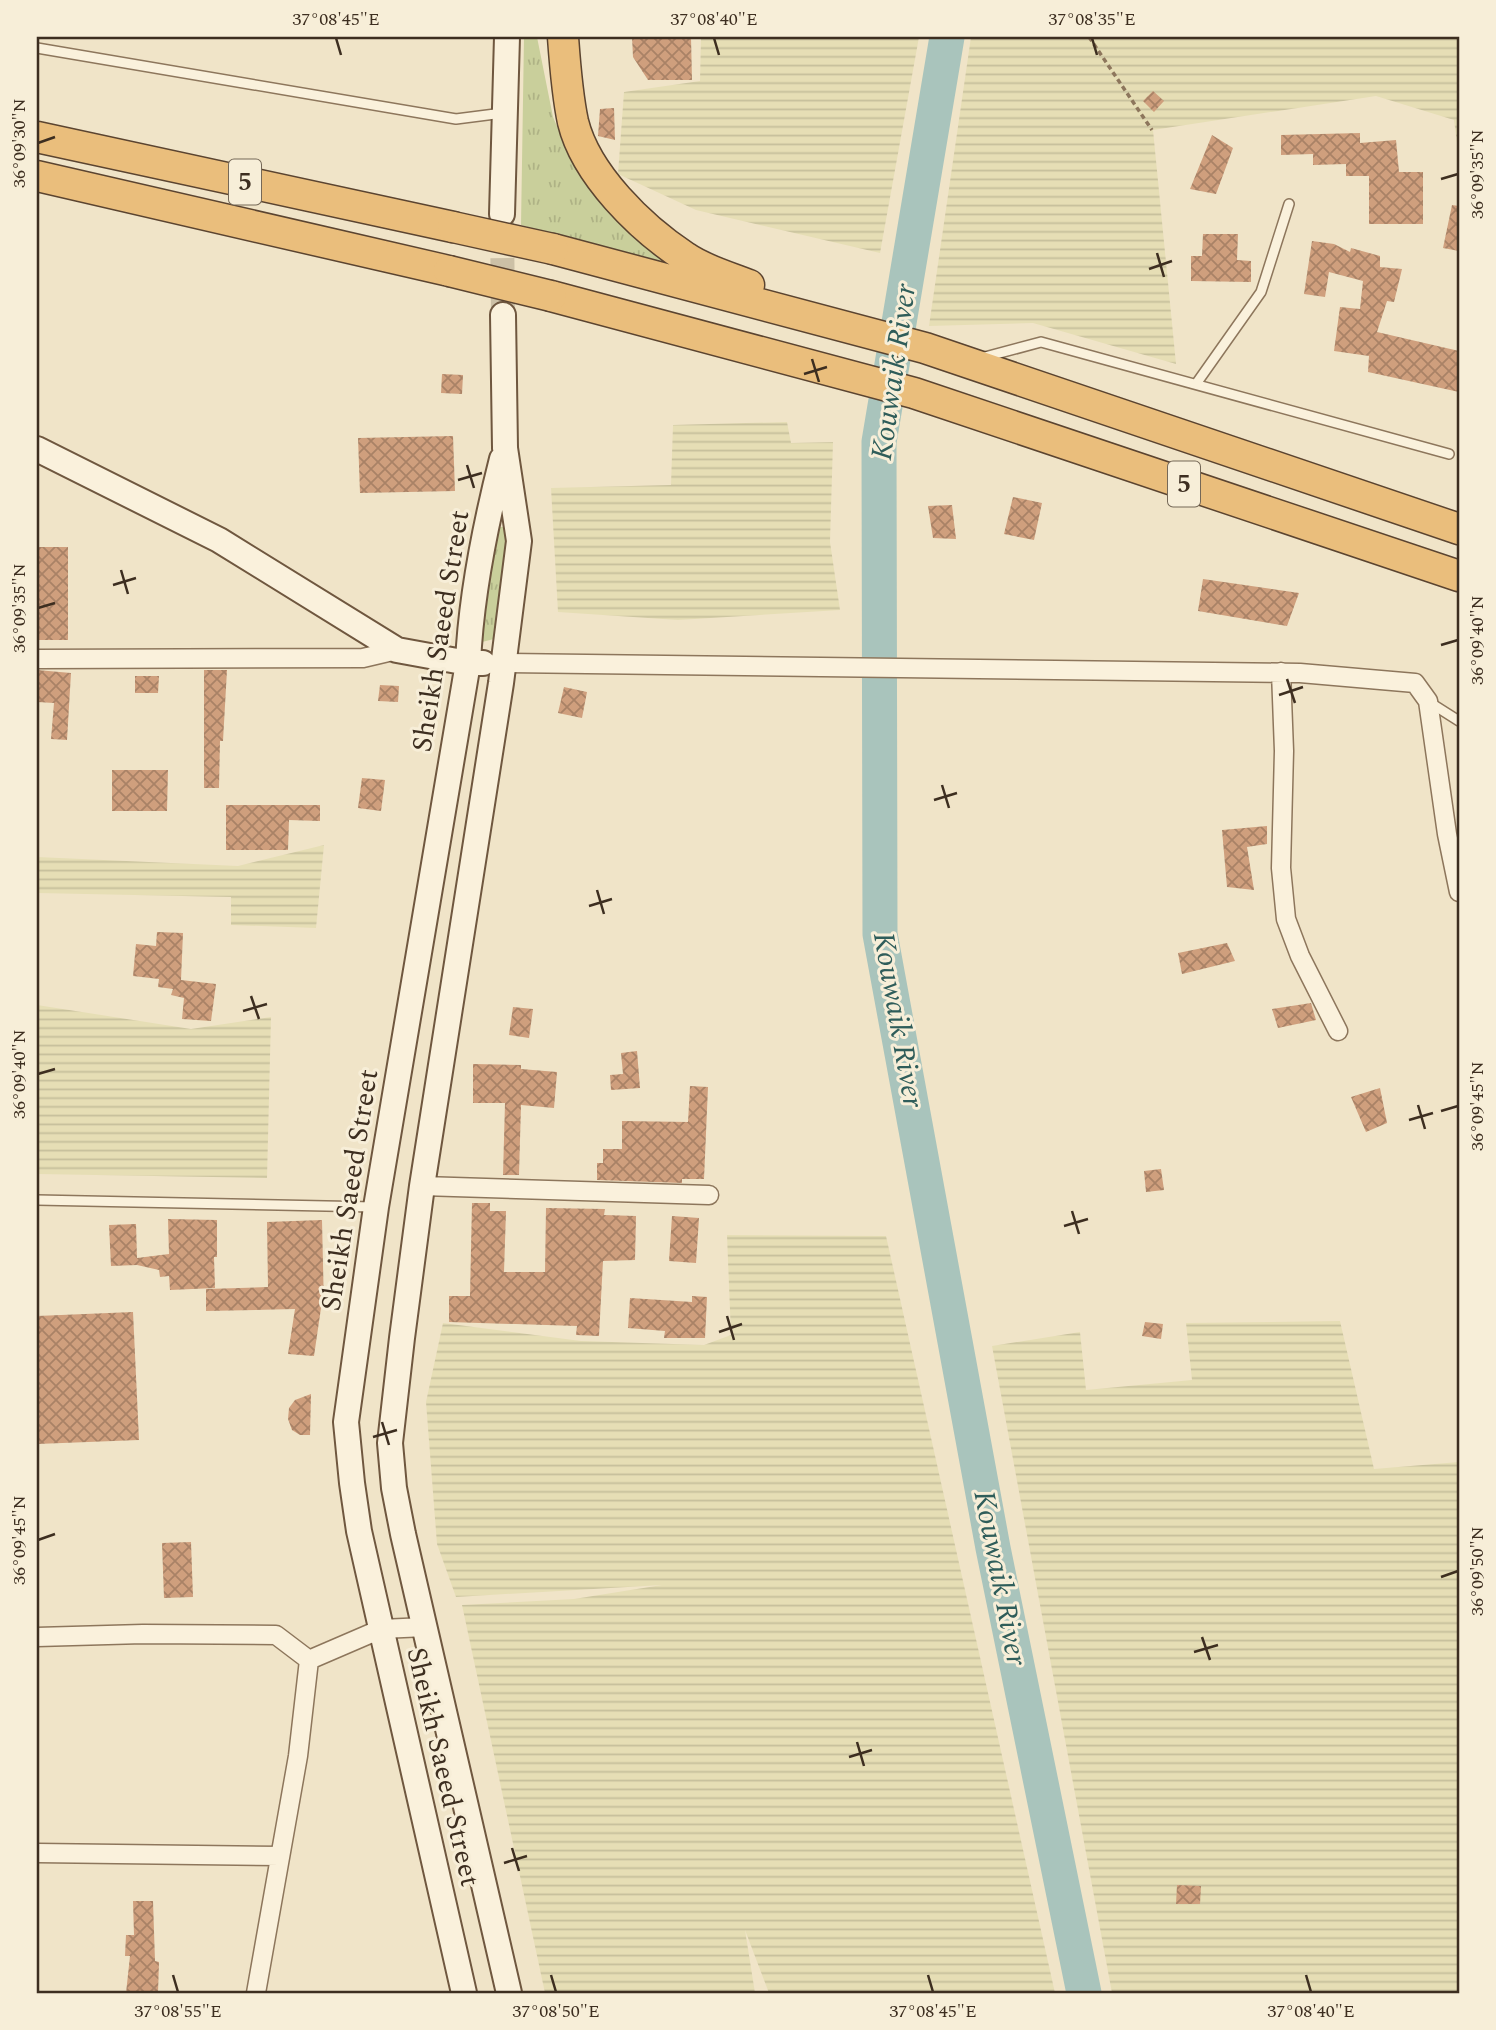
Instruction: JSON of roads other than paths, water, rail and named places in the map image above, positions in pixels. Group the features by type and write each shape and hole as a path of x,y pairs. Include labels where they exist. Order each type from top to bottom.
{"highway":[{"path":"563,37 566,80 574,125 595,172 637,218 686,259 846,327"},
{"name":"5","path":"37,137 553,249 925,348 1459,529"},
{"name":"5","path":"37,176 449,271 834,370 914,393 1457,575"}],"main road":[{"path":"502,214 507,37"},
{"path":"503,315 505,448"},
{"name":"Sheikh Saeed Street","path":"464,1993 359,1531 346,1422 376,1207 468,663 484,531 505,448"},
{"name":"Sheikh Saeed Street","path":"505,448 519,541 504,663 422,1186 390,1443 402,1534 426,1627 509,1993"},
{"path":"37,449 219,540 397,650 468,663 504,663"}],"street":[{"path":"37,659 363,658 397,650"},
{"path":"504,663 1281,673 1415,683 1428,701 1447,834 1459,892"},
{"path":"1281,673 1284,751 1281,868 1286,919 1300,956 1338,1031"},
{"path":"422,1186 709,1195"},
{"path":"309,1660 381,1629 426,1627"},
{"path":"37,1637 143,1634 276,1635 309,1660"},
{"path":"256,1993 298,1756 309,1660"},
{"path":"37,1853 281,1856"}],"lane":[{"path":"37,48 456,119 505,113"},
{"path":"1196,384 1261,292 1289,204"},
{"path":"967,362 1041,342 1449,454"},
{"path":"1428,701 1459,720"},
{"path":"37,1200 376,1207"}],"waterway":[{"name":"Kouwaik River","path":"947,37 879,442 880,934 993,1548 1084,1993"}],"tunnel":[{"path":"502,222 503,315"}]}
